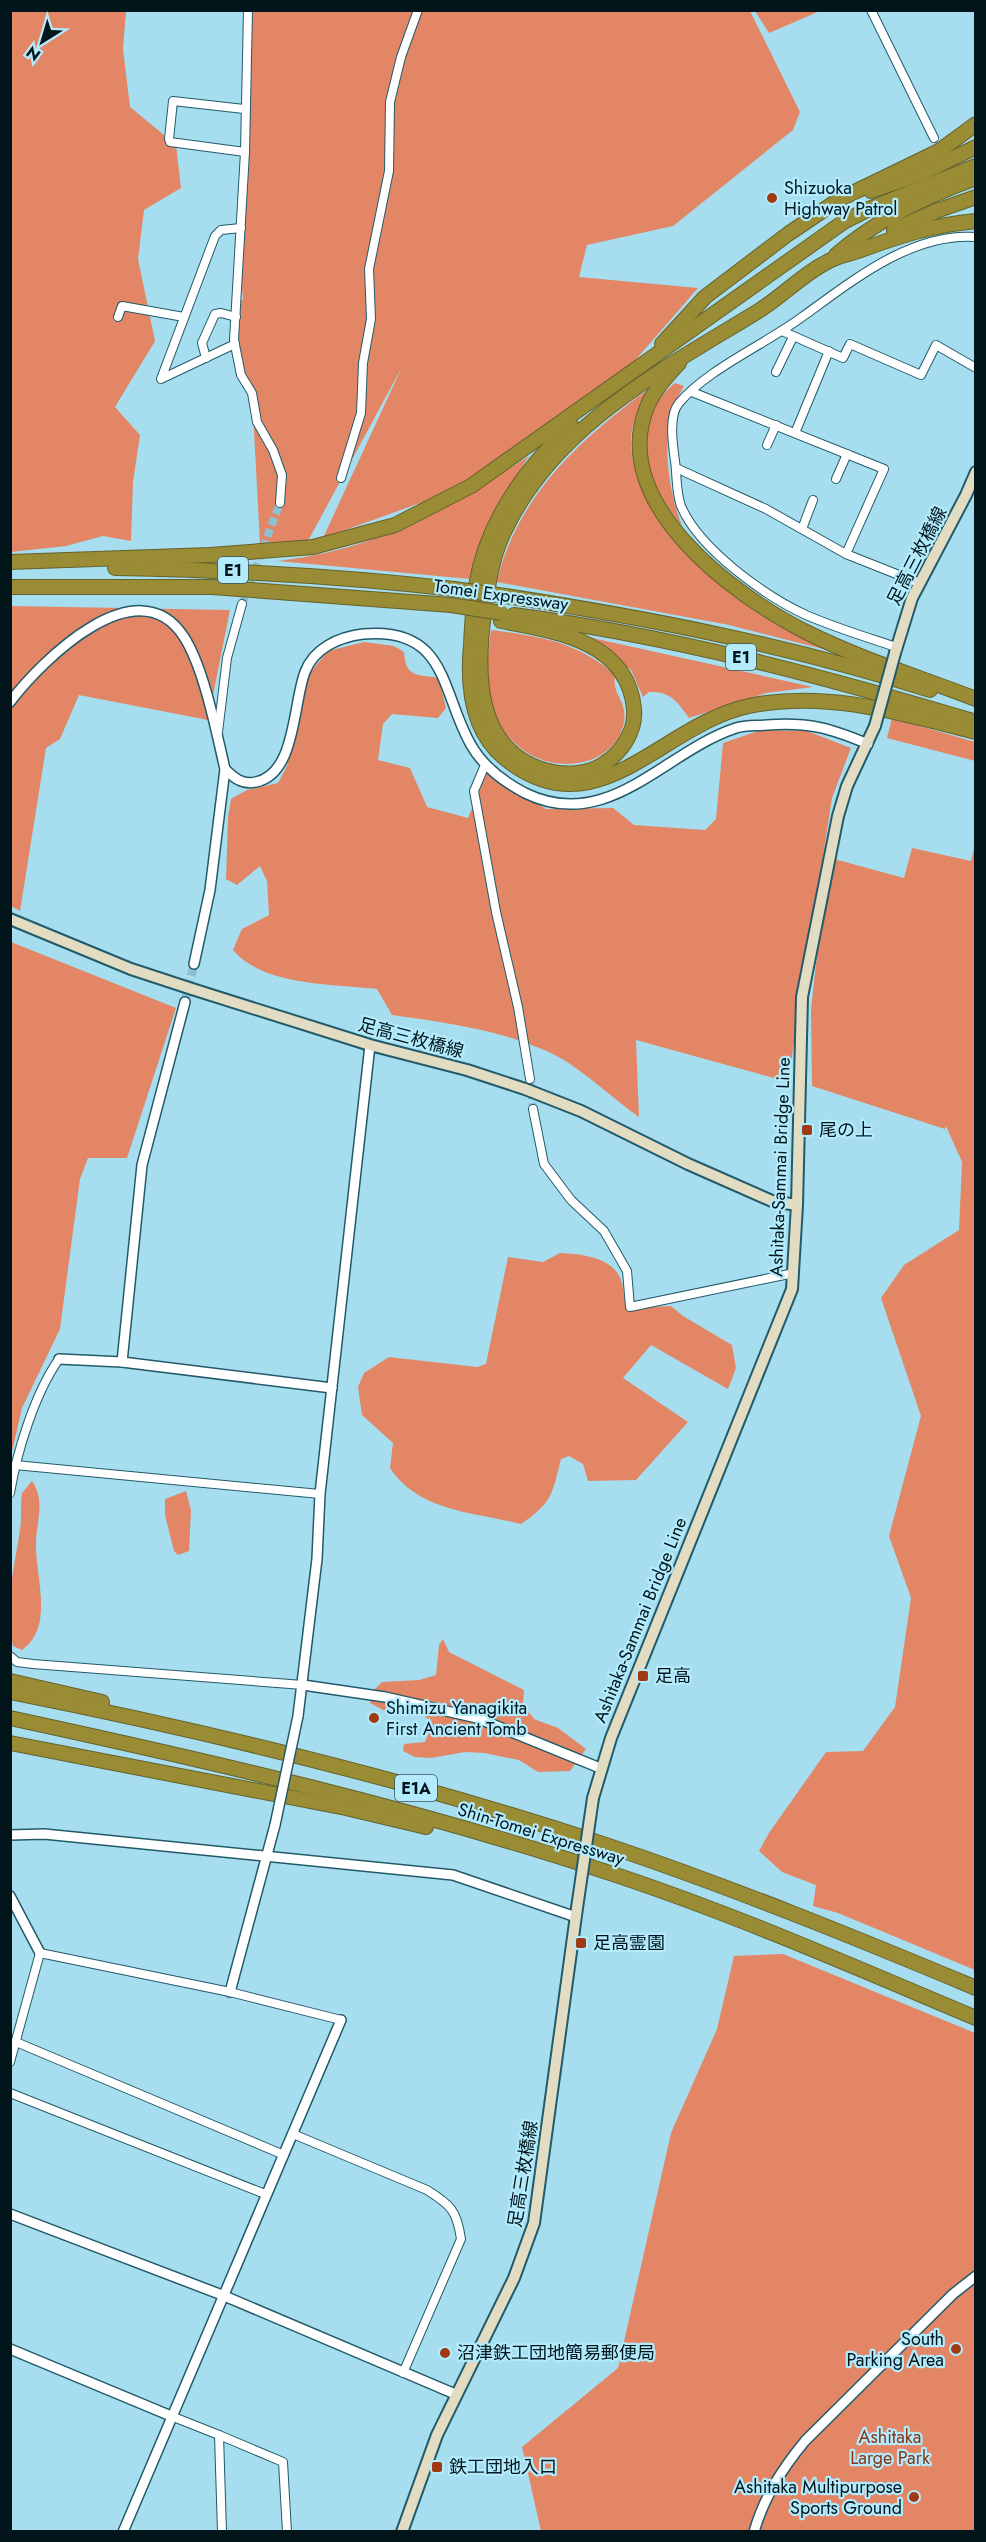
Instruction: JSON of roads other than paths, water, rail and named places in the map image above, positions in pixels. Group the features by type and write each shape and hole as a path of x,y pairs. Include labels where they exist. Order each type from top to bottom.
{"highway":[{"path":"648,359 717,286 840,199 939,151 975,124"},
{"path":"840,199 901,182 975,147"},
{"path":"10,562 210,555 314,547 345,541 394,525 448,500 599,397 648,359 846,221 879,204 975,166"},
{"path":"501,617 577,639 602,653 620,669 631,690 634,713 625,744 607,762 588,771 566,774 552,772 525,762 513,754 495,732 484,706 480,675 488,582 505,530 523,498 548,466 608,408 650,376 763,308 830,260 855,239 927,198 975,178"},
{"path":"859,251 914,220 975,198"},
{"path":"830,260 904,233 975,221"},
{"path":"689,352 653,395 646,407 639,436 640,460 646,483 674,527 717,572 786,621 852,652 975,699"},
{"path":"599,397 547,448 514,491 489,539 476,585 470,654 472,703 480,729 498,753 523,773 552,784 578,785 607,778 653,754 700,724 747,706 790,700 832,700 878,708 975,732"},
{"name":"Tomei Expressway","path":"10,570 102,567 230,570 339,577 505,596 651,620 743,640 975,704"},
{"name":"Tomei Expressway","path":"10,587 121,585 281,591 643,635 839,681 975,722"},
{"path":"10,1681 191,1724 277,1751"},
{"name":"Shin-Tomei Expressway","path":"10,1692 131,1716 277,1751 380,1778 606,1845 810,1920 975,1988"},
{"name":"Shin-Tomei Expressway","path":"10,1718 157,1749 348,1796 617,1875 803,1944 975,2018"},
{"path":"10,1743 346,1808 617,1875"}],"main road":[{"name":"足高三枚橋線","path":"875,726 905,616 919,583 971,496 975,472"},
{"name":"Ashitaka-Sammai Bridge Line","path":"593,1798 600,1768 646,1648 785,1311 792,1289 797,1204 802,997 838,816 847,786 875,726"},
{"name":"足高三枚橋線","path":"10,919 131,969 370,1045 467,1070 525,1089 581,1112 688,1164 772,1201 797,1204"},
{"name":"足高三枚橋線","path":"402,2532 455,2394 514,2278 534,2223 593,1798"}],"street":[{"path":"248,10 244,110 245,152 235,344 241,375 252,393 257,422 273,450 282,476 280,503"},
{"path":"341,478 361,413 363,363 371,319 369,269 389,171 390,102 401,57 418,10"},
{"path":"872,10 934,138"},
{"path":"244,110 173,101 169,139 170,142 245,152"},
{"path":"235,344 161,379 215,236 221,230 241,228"},
{"path":"896,650 803,613 742,573 708,544 691,525 680,504 673,418 677,404 710,375 782,331 874,268 931,241 975,237"},
{"path":"118,317 122,306 184,317"},
{"path":"206,358 202,344 215,314 221,313 236,318"},
{"path":"782,331 843,358 849,344 921,375 936,345 975,368"},
{"path":"776,372 793,337"},
{"path":"795,433 829,351"},
{"path":"692,392 884,469 846,554"},
{"path":"767,445 776,425"},
{"path":"836,479 847,454"},
{"path":"676,468 766,509 846,554 919,583"},
{"path":"802,529 813,500"},
{"path":"217,735 227,658 242,604"},
{"path":"10,702 26,681 87,629 128,611 155,612 184,636 195,660 225,769 210,890 194,964"},
{"path":"225,769 236,780 250,783 265,780 275,772 285,757 305,670 319,652 330,643 347,636 366,634 404,639 433,658 442,671 462,729 485,765 524,792 543,800 572,803 600,800 622,793 709,740 737,728 796,723 814,724 868,744"},
{"path":"485,765 474,791 496,912 518,1007 530,1079"},
{"path":"122,1362 142,1165 184,1002"},
{"path":"230,1992 275,1825 303,1686 317,1559 320,1494 370,1045"},
{"path":"533,1109 544,1164 571,1200 604,1231 627,1271 630,1307 794,1273"},
{"path":"10,1493 15,1465 48,1375 59,1359 122,1362 332,1388"},
{"path":"15,1465 320,1494"},
{"path":"10,1656 17,1662 33,1664 303,1686 430,1706 477,1718 600,1768"},
{"path":"10,1835 44,1834 453,1875 576,1913"},
{"path":"10,1896 40,1953 10,2062"},
{"path":"40,1953 230,1992 341,2020 123,2532"},
{"path":"16,2042 284,2155"},
{"path":"10,2092 265,2194"},
{"path":"294,2134 427,2190 447,2203 458,2218 461,2239 403,2373"},
{"path":"10,2214 222,2295 455,2394"},
{"path":"754,2532 773,2486 785,2465 805,2441 974,2278"},
{"path":"10,2349 283,2462 286,2532"},
{"path":"219,2435 222,2532"}],"tunnel":[{"path":"242,604 280,503"},
{"path":"185,1002 194,964"},
{"path":"530,1079 533,1109"}],"place":[{"name":"Shizuoka Highway Patrol","path":"772,198"},
{"name":"尾の上","path":"807,1130"},
{"name":"足高","path":"643,1676"},
{"name":"Shimizu Yanagikita First Ancient Tomb","path":"374,1718"},
{"name":"足高霊園","path":"581,1943"},
{"name":"South Parking Area","path":"956,2349"},
{"name":"沼津鉄工団地簡易郵便局","path":"445,2353"},
{"name":"鉄工団地入口","path":"437,2467"},
{"name":"Ashitaka Multipurpose Sports Ground","path":"914,2497"}],"park label":[{"name":"Ashitaka Large Park","path":"890,2447"}]}
